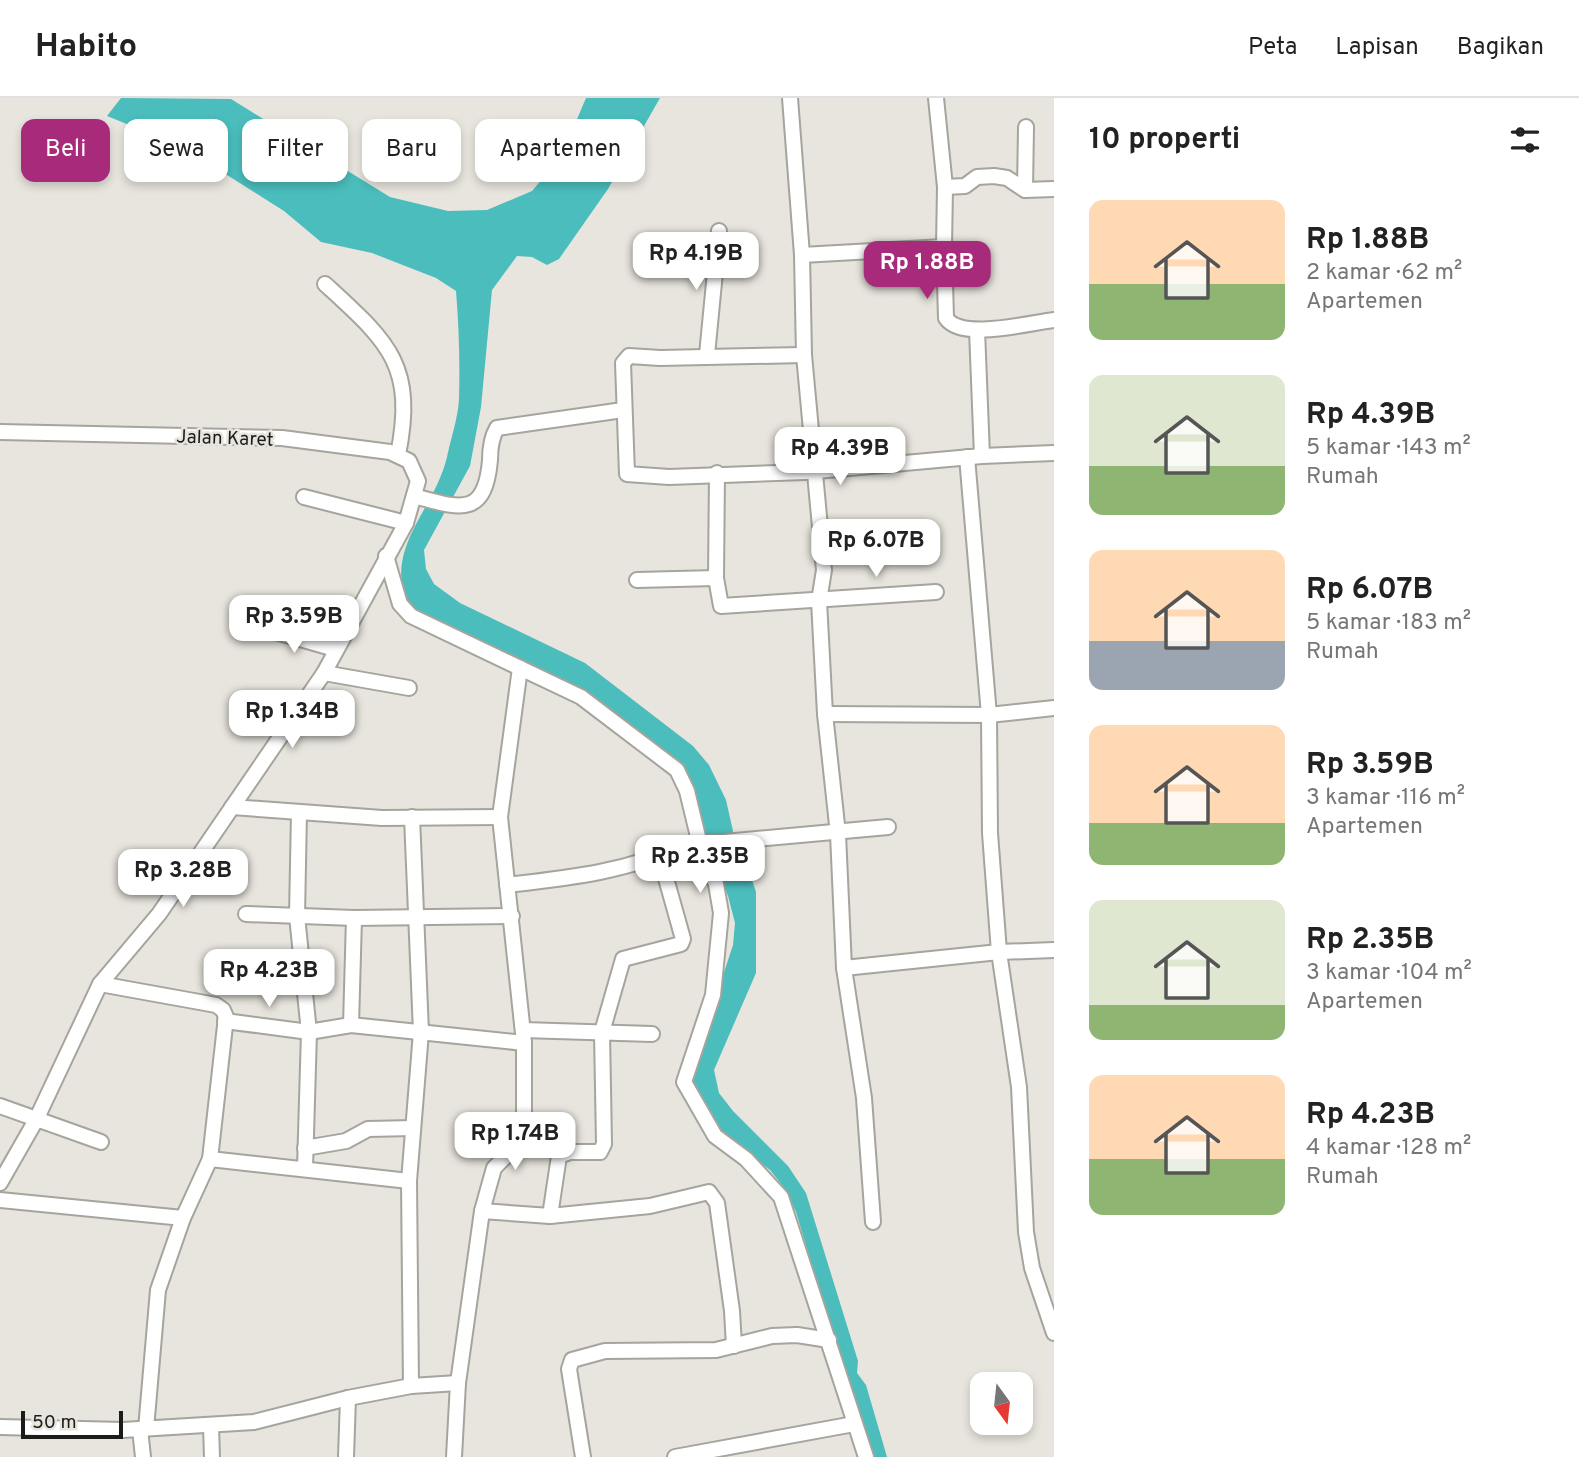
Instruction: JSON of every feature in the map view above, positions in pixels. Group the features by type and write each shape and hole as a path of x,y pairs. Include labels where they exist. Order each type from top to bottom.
{"street":[{"path":"790,98 802,255 804,355 824,570 819,601 825,713 838,834 844,968 864,1098 873,1222"},
{"path":"936,98 945,187 946,318 960,330 1054,320"},
{"path":"1025,190 1026,127"},
{"path":"945,187 965,187 977,177 995,176 1007,178 1025,190 1054,189"},
{"path":"708,355 719,231"},
{"path":"802,255 944,247"},
{"path":"0,1183 36,1120 100,984 159,914 324,673 406,523 418,481 416,471 409,461 398,455 404,424 405,397 397,367 388,347 372,326 325,284"},
{"path":"977,330 975,457 989,715 990,833 999,952 1019,1087 1026,1232 1032,1268 1054,1333"},
{"path":"804,355 660,358 629,356 623,363 627,474 669,477 717,473 815,472 975,457 1054,453"},
{"path":"414,496 454,506 472,504 484,491 491,444 497,428 623,410"},
{"name":"Jalan Karet","path":"0,432 282,438 398,455"},
{"path":"717,473 716,578 719,602 726,608 936,592"},
{"path":"304,497 406,523"},
{"path":"386,556 400,604 411,617 581,697 677,771 687,791 705,844 721,913 713,995 684,1082 715,1136 746,1159 781,1197 866,1457"},
{"path":"637,580 716,578"},
{"path":"262,628 335,649"},
{"path":"454,1457 458,1383 482,1211 494,1168 521,1141 525,1107 524,1036 500,817 520,668"},
{"path":"324,673 409,688"},
{"path":"825,713 989,715 1054,708"},
{"path":"232,807 412,817 500,817"},
{"path":"299,812 297,916 309,1032 304,1168"},
{"path":"411,1386 409,1181 421,1032 412,817"},
{"path":"507,885 586,876 660,856 681,846 838,834 870,827 888,827"},
{"path":"550,1216 559,1156 570,1152 600,1152 604,1144 602,1032 623,959 681,944 683,939 660,856"},
{"path":"246,915 354,918 512,916"},
{"path":"351,1025 354,918"},
{"path":"844,968 999,952 1054,950"},
{"path":"100,984 216,1005 223,1010 225,1021 210,1159 183,1218 158,1290 143,1429 143,1457"},
{"path":"225,1021 309,1032 351,1025 421,1032 524,1036 602,1032 652,1034"},
{"path":"0,1106 101,1142"},
{"path":"305,1148 345,1141 368,1129 414,1128"},
{"path":"210,1159 409,1181"},
{"path":"482,1211 550,1216 650,1206 709,1192 717,1203 732,1311 734,1346"},
{"path":"0,1200 183,1218"},
{"path":"583,1457 569,1369 572,1360 605,1351 680,1352 734,1346 772,1336 797,1335 829,1340"},
{"path":"0,1427 143,1429 254,1422 348,1398 411,1386 458,1383"},
{"path":"346,1457 348,1398"},
{"path":"676,1457 854,1424"},
{"path":"211,1426 212,1457"}],"water":[{"path":"121,98 231,99 263,119 242,119 242,182 348,182 348,171 390,197 448,211 487,210 532,191 540,182 612,182 559,259 547,265 532,257 517,256 492,290 481,407 470,466 424,550 426,569 434,584 460,603 585,663 693,746 709,765 726,800 733,831 731,835 746,862 756,892 756,973 714,1070 719,1093 733,1111 788,1166 806,1193 858,1361 857,1373 866,1385 887,1457 874,1457 847,1382 796,1212 786,1190 770,1170 718,1131 689,1078 733,945 735,923 728,896 675,776 584,693 408,607 402,585 406,547 441,477 457,413 459,358 456,291 436,278 372,253 321,242 284,211 228,176 228,119 124,119 124,123 107,116"},
{"path":"586,98 660,98 645,124 645,119 577,119"}]}
